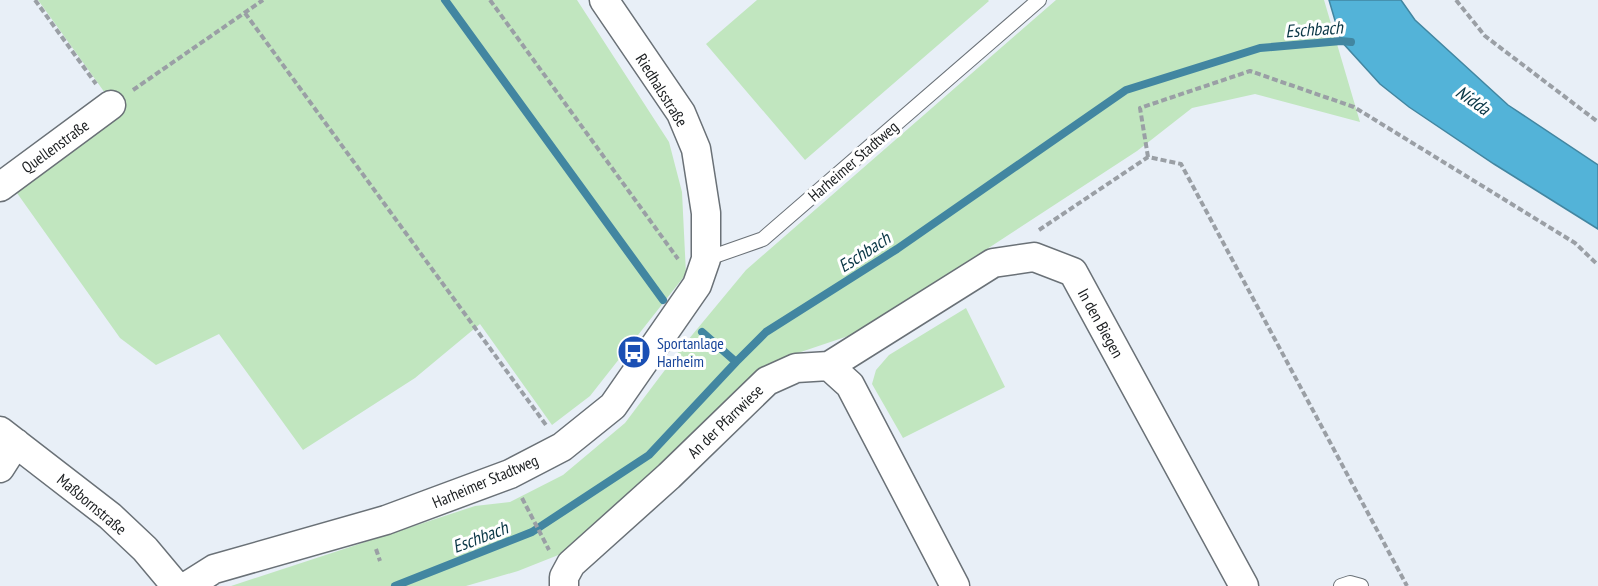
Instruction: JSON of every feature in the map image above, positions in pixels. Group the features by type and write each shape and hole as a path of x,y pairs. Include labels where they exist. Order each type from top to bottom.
{"street":[{"name":"Riedhalsstraße","path":"604,0 681,113 696,149 706,213 701,272"},
{"name":"Quellenstraße","path":"0,187 111,105"},
{"name":"In den Biegen","path":"829,366 993,264 1034,257 1073,272 1244,586"},
{"name":"Harheimer Stadtweg","path":"187,586 214,569 386,520 460,493 510,474 562,447 613,406 701,272"},
{"name":"An der Pfarrwiese","path":"564,586 564,577 571,564 669,477 767,381 796,368 829,366"},
{"path":"829,366 850,385 955,586"},
{"path":"0,468 8,437"},
{"name":"Maßbornstraße","path":"8,437 110,516 145,549 176,586"}],"lane":[{"name":"Harheimer Stadtweg","path":"701,272 763,239 1040,0"},
{"path":"1341,586 1350,583 1361,586"}],"path":[{"path":"35,0 111,105 263,0"},
{"path":"490,0 701,272"},
{"path":"1456,0 1485,36 1598,122"},
{"path":"245,13 562,447"},
{"path":"1148,157 1140,108 1250,71 1354,107 1575,243 1598,265"},
{"path":"1038,230 1148,157 1181,164 1407,586"},
{"path":"530,513 544,540"}],"green space":[{"path":"38,0 577,0 669,142 682,192 686,274 590,396 552,425 480,324 415,378 303,450 219,334 156,365 120,338 12,186 118,111"},
{"path":"757,0 989,1 805,160 706,44"},
{"path":"1056,0 1324,0 1360,122 1255,94 1192,108 1137,151 860,332 789,356 576,548 518,571 466,586 231,586 475,506 510,502 563,475 625,423 683,346 746,270"},
{"path":"966,308 1005,387 903,438 872,384 876,370 889,355"}],"water":[{"name":"Nidda","path":"1329,0 1401,0 1415,20 1508,105 1598,165 1598,229 1494,164 1409,107 1380,84 1341,41"}],"waterway":[{"path":"445,0 663,300"},
{"name":"Eschbach","path":"395,586 532,532 649,455 766,332 897,249 1126,90 1260,48 1351,42"},
{"path":"702,332 736,362"}],"place":[{"name":"Sportanlage Harheim","path":"634,352"}]}
